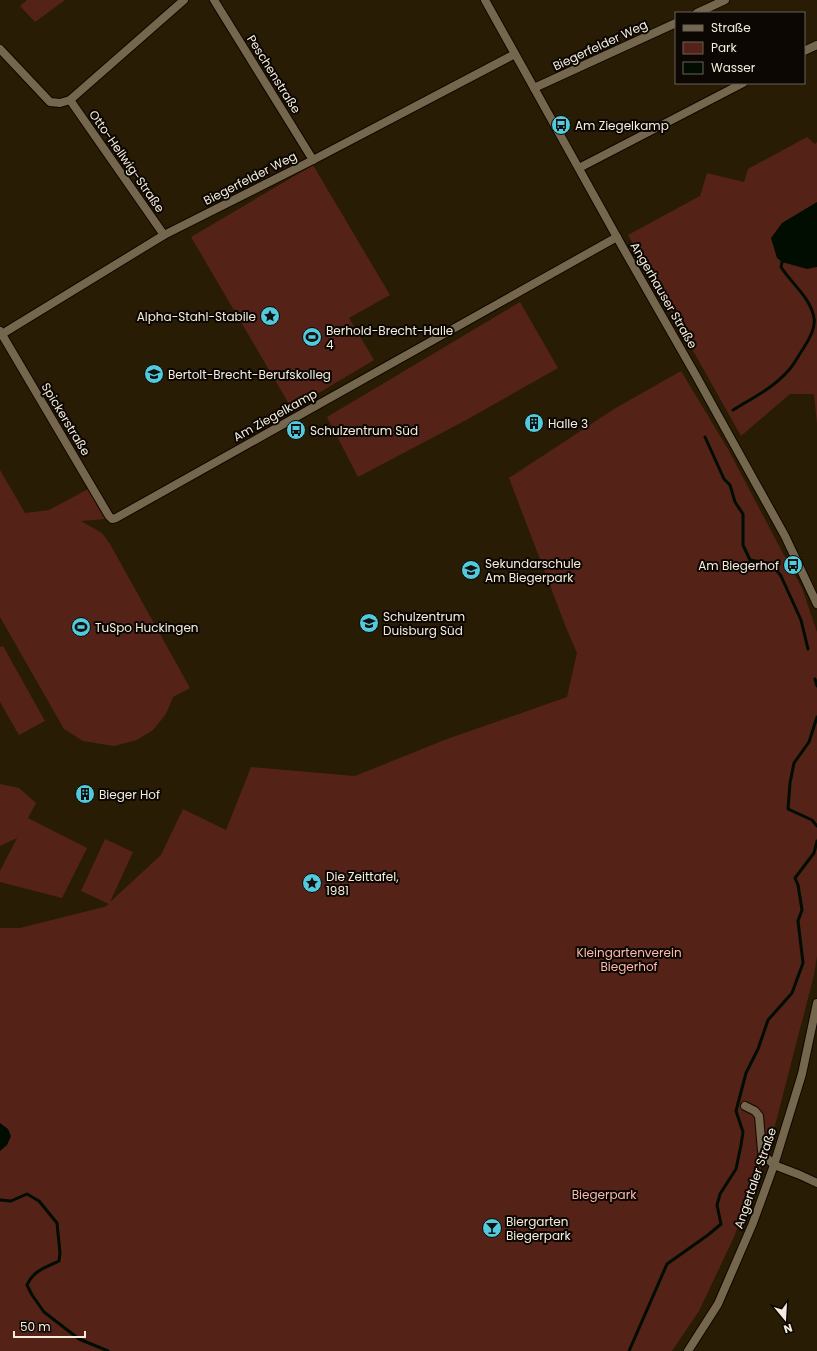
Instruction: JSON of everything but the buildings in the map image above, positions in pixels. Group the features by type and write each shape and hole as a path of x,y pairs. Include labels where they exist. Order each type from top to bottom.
{"street":[{"path":"0,49 50,102 60,103 70,100 184,0"},
{"name":"Peschenstraße","path":"214,0 313,160"},
{"name":"Angerhauser Straße","path":"485,0 782,530 817,604"},
{"path":"699,12 725,0"},
{"name":"Biegerfelder Weg","path":"534,88 675,23"},
{"path":"805,51 817,45"},
{"name":"Biegerfelder Weg","path":"1,332 164,235 313,160 515,54"},
{"path":"579,168 741,84"},
{"name":"Otto-Hellwig-Straße","path":"70,100 164,235"},
{"name":"Am Ziegelkamp","path":"112,519 617,237"},
{"name":"Spickerstraße","path":"1,332 112,519"},
{"name":"Angertaler Straße","path":"688,1351 718,1304 753,1223 774,1165 802,1074 817,1003"},
{"path":"745,1106 755,1111 759,1116 762,1152 774,1165 800,1174 817,1183"}],"green space":[{"path":"27,0 65,0 35,22 20,6"},
{"path":"807,137 815,144 817,142 817,424 814,394 790,394 741,436 628,235 700,196 707,173 744,182 748,169"},
{"path":"313,165 390,295 349,318 374,360 292,409 191,237"},
{"path":"520,302 558,368 468,419 358,477 327,417"},
{"name":"Biegerpark","path":"681,371 728,449 802,588 817,632 817,956 814,975 772,1137 751,1195 733,1239 699,1311 672,1351 0,1351 0,928 20,928 104,907 109,904 81,891 105,839 133,852 110,902 161,855 183,809 226,830 251,767 355,776 447,739 567,697 577,653 509,478 614,409"},
{"name":"TuSpo Huckingen","path":"0,470 25,513 49,510 88,489 105,519 81,521 102,533 110,544 190,688 173,697 166,714 153,730 137,740 114,746 83,741 64,729 0,617"},
{"path":"3,646 45,721 19,735 0,702 0,647"},
{"path":"0,784 19,788 36,803 28,818 87,848 62,898 0,882 0,871 17,838 0,846"}],"water":[{"path":"817,202 817,267 807,269 782,262 777,258 771,238 782,223"},
{"path":"0,1123 8,1129 11,1136 7,1145 0,1151"}],"waterway":[{"path":"733,410 762,393 782,377 790,369 812,334 814,322 812,311 805,297 781,267 782,262 785,260"},
{"path":"705,437 724,479 730,485 735,502 743,514 743,545 750,560 772,564 781,576 801,620 808,649"},
{"path":"815,679 817,686"},
{"path":"817,717 809,742 794,763 790,783 788,809 812,820 817,826"},
{"path":"629,1351 667,1264 721,1224 717,1205 720,1194 736,1169 743,1132 736,1111 746,1073 758,1049 768,1020 792,993 803,963 798,921 802,910 798,885 795,878 814,853 817,841"},
{"path":"0,1200 11,1201 27,1194 39,1201 57,1223 60,1253 59,1261 37,1273 27,1285 44,1312 79,1339 108,1351"}],"place":[{"name":"Am Ziegelkamp","path":"561,125"},
{"name":"Alpha-Stahl-Stabile","path":"270,316"},
{"name":"Berhold-Brecht-Halle 4","path":"312,337"},
{"name":"Bertolt-Brecht-Berufskolleg","path":"154,374"},
{"name":"Halle 3","path":"534,423"},
{"name":"Schulzentrum Süd","path":"296,430"},
{"name":"Am Biegerhof","path":"793,565"},
{"name":"Sekundarschule Am Biegerpark","path":"471,570"},
{"name":"Schulzentrum Duisburg Süd","path":"369,623"},
{"name":"TuSpo Huckingen","path":"81,627"},
{"name":"Bieger Hof","path":"85,794"},
{"name":"Die Zeittafel, 1981","path":"312,883"},
{"name":"Biergarten Biegerpark","path":"492,1228"}],"park label":[{"name":"Kleingartenverein Biegerhof","path":"629,959"}]}
